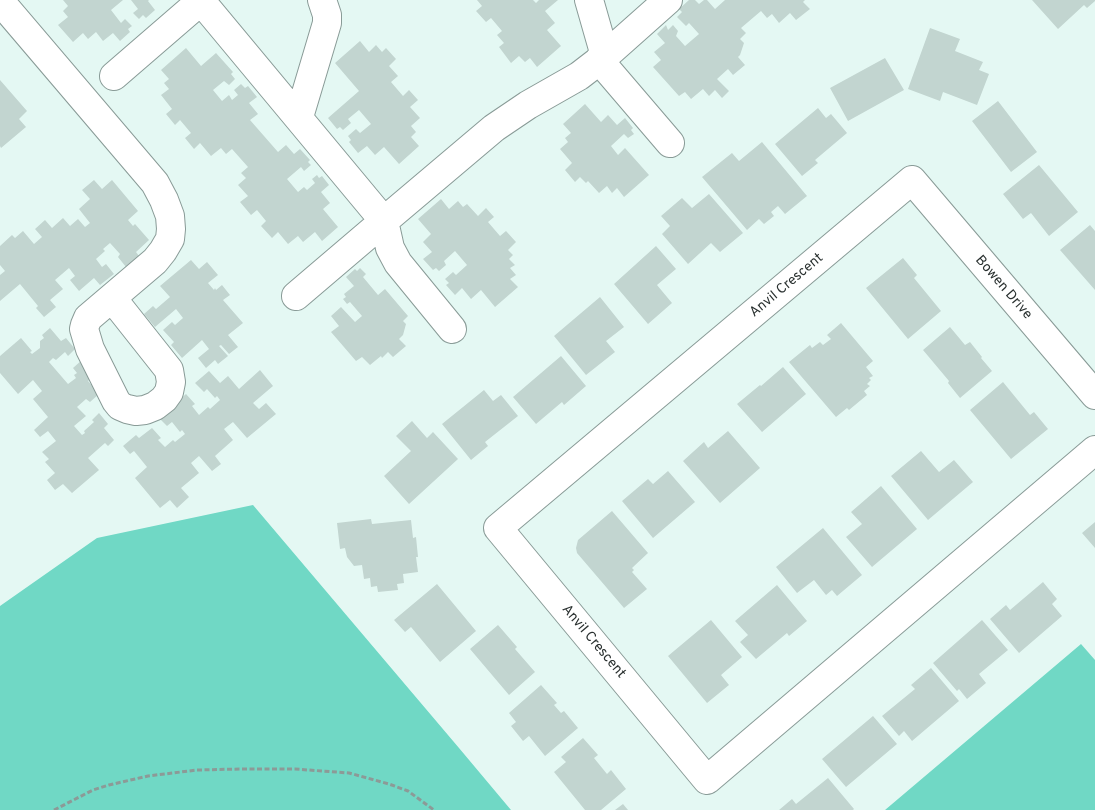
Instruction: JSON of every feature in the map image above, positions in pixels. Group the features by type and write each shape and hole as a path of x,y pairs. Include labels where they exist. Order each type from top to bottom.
{"street":[{"path":"114,76 202,0 384,221 390,248 398,263 452,329"},
{"path":"299,117 327,23 327,15 322,0"},
{"path":"589,0 602,58 670,143"},
{"path":"296,296 494,128 528,105 579,76 668,0"},
{"path":"0,1 155,183 164,200 170,216 170,239 155,261 112,298"},
{"name":"Bowen Drive","path":"912,180 1095,395"},
{"name":"Anvil Crescent","path":"912,180 498,528 707,780 1095,450"}],"path":[{"path":"54,810 93,790 148,776 197,770 240,769 295,769 349,773 408,791 434,810"}],"green space":[{"path":"253,505 511,810 0,810 0,606 97,538"},
{"path":"1081,644 1095,660 1095,810 885,810"}],"building":[{"path":"63,0 123,0 111,10 121,23 125,19 132,26 128,29 130,32 120,41 113,33 103,41 96,32 88,39 83,33 73,42 58,25 68,17 63,11 68,6"},
{"path":"131,0 149,0 155,10 146,18 143,15 139,19 133,13 138,9"},
{"path":"477,0 533,0 536,3 539,0 558,0 545,11 555,23 547,30 561,46 537,67 530,58 525,62 519,56 511,63 499,47 504,43 497,35 502,31 491,18 486,22 476,11 482,6"},
{"path":"689,0 695,0 699,4 707,0 715,9 725,0 805,0 803,2 810,9 796,20 790,13 779,23 772,14 767,18 761,11 741,28 746,33 740,39 744,43 738,57 745,65 733,75 728,69 717,79 729,91 722,98 715,90 709,96 703,89 691,99 685,92 679,96 653,67 661,60 654,52 665,43 657,34 666,25 668,30 673,25 678,31 676,36 685,46 699,34 689,23 686,26 677,17 682,12 679,9"},
{"path":"1032,0 1095,1 1087,8 1084,5 1058,29"},
{"path":"930,28 960,39 955,51 983,62 979,70 989,74 977,105 943,92 940,101 908,89"},
{"path":"360,41 369,52 376,45 382,52 386,48 396,59 389,66 398,76 391,82 403,96 409,90 418,100 410,107 420,118 411,126 416,132 411,137 419,146 399,164 384,147 375,155 367,146 358,153 349,142 351,140 348,136 356,129 360,133 371,124 359,110 348,119 351,123 343,130 340,127 337,129 328,118 359,91 335,63"},
{"path":"186,48 201,66 216,53 233,72 231,74 235,79 229,85 224,81 213,90 222,101 229,95 232,100 238,95 234,90 241,84 245,88 248,86 257,97 249,103 258,114 250,120 278,152 286,145 294,154 300,149 310,160 308,162 311,165 304,171 301,167 287,179 298,192 304,187 307,190 315,183 312,179 317,175 319,178 322,176 329,185 321,192 330,203 323,209 338,227 322,241 315,232 303,242 298,236 288,244 278,232 272,238 261,226 266,221 257,210 251,215 240,202 248,196 238,185 246,178 241,173 248,167 232,149 226,154 221,148 211,156 200,143 194,149 185,138 191,133 180,120 175,125 166,114 172,109 161,95 169,89 164,83 169,79 161,70"},
{"path":"885,58 904,90 848,121 830,88"},
{"path":"0,80 27,111 19,119 26,127 1,148 0,146"},
{"path":"998,101 1037,152 1011,172 972,121"},
{"path":"585,104 601,122 608,115 617,125 625,118 633,128 631,130 634,134 628,138 624,134 611,146 618,155 625,148 649,175 624,197 617,188 612,193 607,186 599,193 588,181 586,183 580,177 575,182 565,170 572,163 560,149 568,142 565,138 571,133 563,124"},
{"path":"818,108 826,118 831,114 847,133 815,160 818,163 802,176 775,144"},
{"path":"762,142 807,196 785,214 778,206 771,212 774,216 764,224 759,219 747,230 702,177 732,153 739,161"},
{"path":"1039,165 1078,212 1049,236 1031,213 1023,219 1003,194"},
{"path":"94,180 102,189 112,180 138,211 128,220 133,226 135,224 149,240 136,252 139,256 126,267 118,257 120,254 110,243 103,249 105,251 96,259 102,267 106,264 114,274 100,285 94,278 79,291 70,280 75,276 69,268 55,280 63,289 50,300 56,307 44,317 36,308 38,306 20,284 0,301 0,275 5,271 0,265 0,246 12,235 15,238 23,231 34,244 42,237 35,229 45,220 52,228 63,218 70,226 78,219 85,227 90,223 79,209 90,199 82,190"},
{"path":"709,194 743,233 720,252 711,243 688,264 662,234 670,226 661,216 682,198 692,208"},
{"path":"441,199 449,209 458,201 463,207 467,204 478,216 486,208 494,217 488,222 500,236 506,231 516,242 508,250 513,255 509,259 515,265 510,268 516,275 510,279 518,287 495,307 481,290 471,299 462,288 455,295 446,285 449,283 445,279 453,272 456,275 467,265 455,251 444,261 446,265 439,271 436,268 433,270 423,259 432,252 423,242 431,234 418,219"},
{"path":"1090,225 1095,231 1095,290 1060,250"},
{"path":"656,246 676,269 657,285 672,303 648,324 614,284"},
{"path":"903,258 917,275 914,278 941,311 908,339 866,288"},
{"path":"191,260 199,269 207,262 218,275 208,283 214,290 222,285 230,295 223,300 243,323 228,335 238,347 229,354 221,345 219,346 228,356 218,364 215,360 206,368 198,358 209,349 202,340 182,358 171,345 174,342 163,330 172,322 175,325 183,318 176,309 155,327 144,314 153,306 156,309 170,297 160,286"},
{"path":"360,268 366,274 363,277 378,295 385,289 408,316 403,321 406,324 403,335 399,339 406,346 393,357 388,352 370,365 362,357 356,361 331,332 339,326 331,316 341,307 355,322 362,316 350,302 347,304 343,299 346,297 344,294 354,286 346,277 355,269 357,271"},
{"path":"600,297 624,327 606,341 615,352 586,375 554,336"},
{"path":"841,323 873,361 866,367 873,376 869,378 871,380 867,384 870,386 864,391 867,395 849,410 847,408 836,417 789,362 810,345 812,348 820,342 823,345 831,339 827,335"},
{"path":"950,327 965,345 970,342 992,371 960,398 948,383 949,381 923,350"},
{"path":"50,328 61,341 66,338 75,349 68,356 65,352 56,360 53,358 49,362 68,384 76,378 74,375 77,373 73,368 82,360 95,375 88,381 99,394 90,402 86,399 77,407 86,416 74,426 82,435 94,422 92,420 99,413 108,424 104,428 114,440 108,446 105,443 88,458 99,470 72,493 63,484 55,490 47,480 55,473 45,462 49,459 42,452 56,441 48,431 40,437 34,430 48,417 33,399 42,391 33,380 18,394 0,373 0,356 21,338 32,351 30,352 32,354 40,348 40,341 44,338 42,335"},
{"path":"561,356 586,386 564,405 562,402 536,424 513,397"},
{"path":"783,367 806,394 762,432 737,404"},
{"path":"260,370 273,386 253,403 259,409 266,403 276,414 247,438 233,422 224,429 233,440 215,456 221,464 212,471 199,456 191,463 199,473 181,488 189,497 177,508 170,500 160,508 135,478 147,467 134,451 130,454 123,446 136,435 139,438 152,428 161,438 158,440 165,447 173,440 175,442 185,434 182,430 180,432 172,422 167,426 159,418 186,394 195,404 192,406 199,415 208,407 210,409 220,400 217,396 215,398 207,389 204,392 195,383 209,371 220,383 228,376 239,389"},
{"path":"1003,382 1030,415 1034,412 1048,429 1011,459 970,410"},
{"path":"484,390 493,401 501,395 518,416 485,442 488,446 471,460 442,424"},
{"path":"412,421 427,438 433,432 458,459 409,504 384,476 411,451 396,436"},
{"path":"728,431 760,468 720,503 683,461 704,442 708,448"},
{"path":"921,451 939,472 954,460 973,482 928,520 891,476"},
{"path":"668,471 695,502 653,538 622,501 648,479 653,484"},
{"path":"881,486 917,529 872,567 846,537 862,524 851,512"},
{"path":"612,511 648,553 632,568 634,570 632,572 647,589 624,608 577,553 576,548 578,540"},
{"path":"371,519 372,524 411,520 413,538 416,537 418,572 403,574 404,583 397,584 398,590 378,592 377,586 371,587 370,578 364,579 362,565 354,566 347,557 345,548 340,549 337,523"},
{"path":"1095,522 1095,548 1082,533"},
{"path":"823,528 862,575 837,596 832,590 826,595 814,580 797,593 776,567"},
{"path":"1043,582 1057,599 1052,604 1062,616 1019,653 990,619 1006,605 1010,610"},
{"path":"437,584 476,631 440,662 411,627 405,632 394,620"},
{"path":"777,585 807,621 789,636 787,633 756,659 740,642 748,635 735,621"},
{"path":"711,620 742,657 721,675 729,685 707,703 668,656"},
{"path":"982,620 1008,650 979,674 986,683 967,699 959,689 957,691 933,663"},
{"path":"498,625 535,672 509,695 470,649"},
{"path":"931,668 959,701 912,741 904,731 899,736 882,716 915,689 911,685"},
{"path":"541,685 557,703 554,705 561,713 564,711 578,728 545,756 529,736 523,741 511,726 516,722 509,713"},
{"path":"873,716 897,744 846,787 822,759"},
{"path":"583,738 598,755 594,758 607,774 611,770 626,789 601,810 585,810 554,772 566,762 561,757"},
{"path":"828,778 853,810 779,810 792,799 796,804"},
{"path":"623,804 628,810 615,810"}]}
